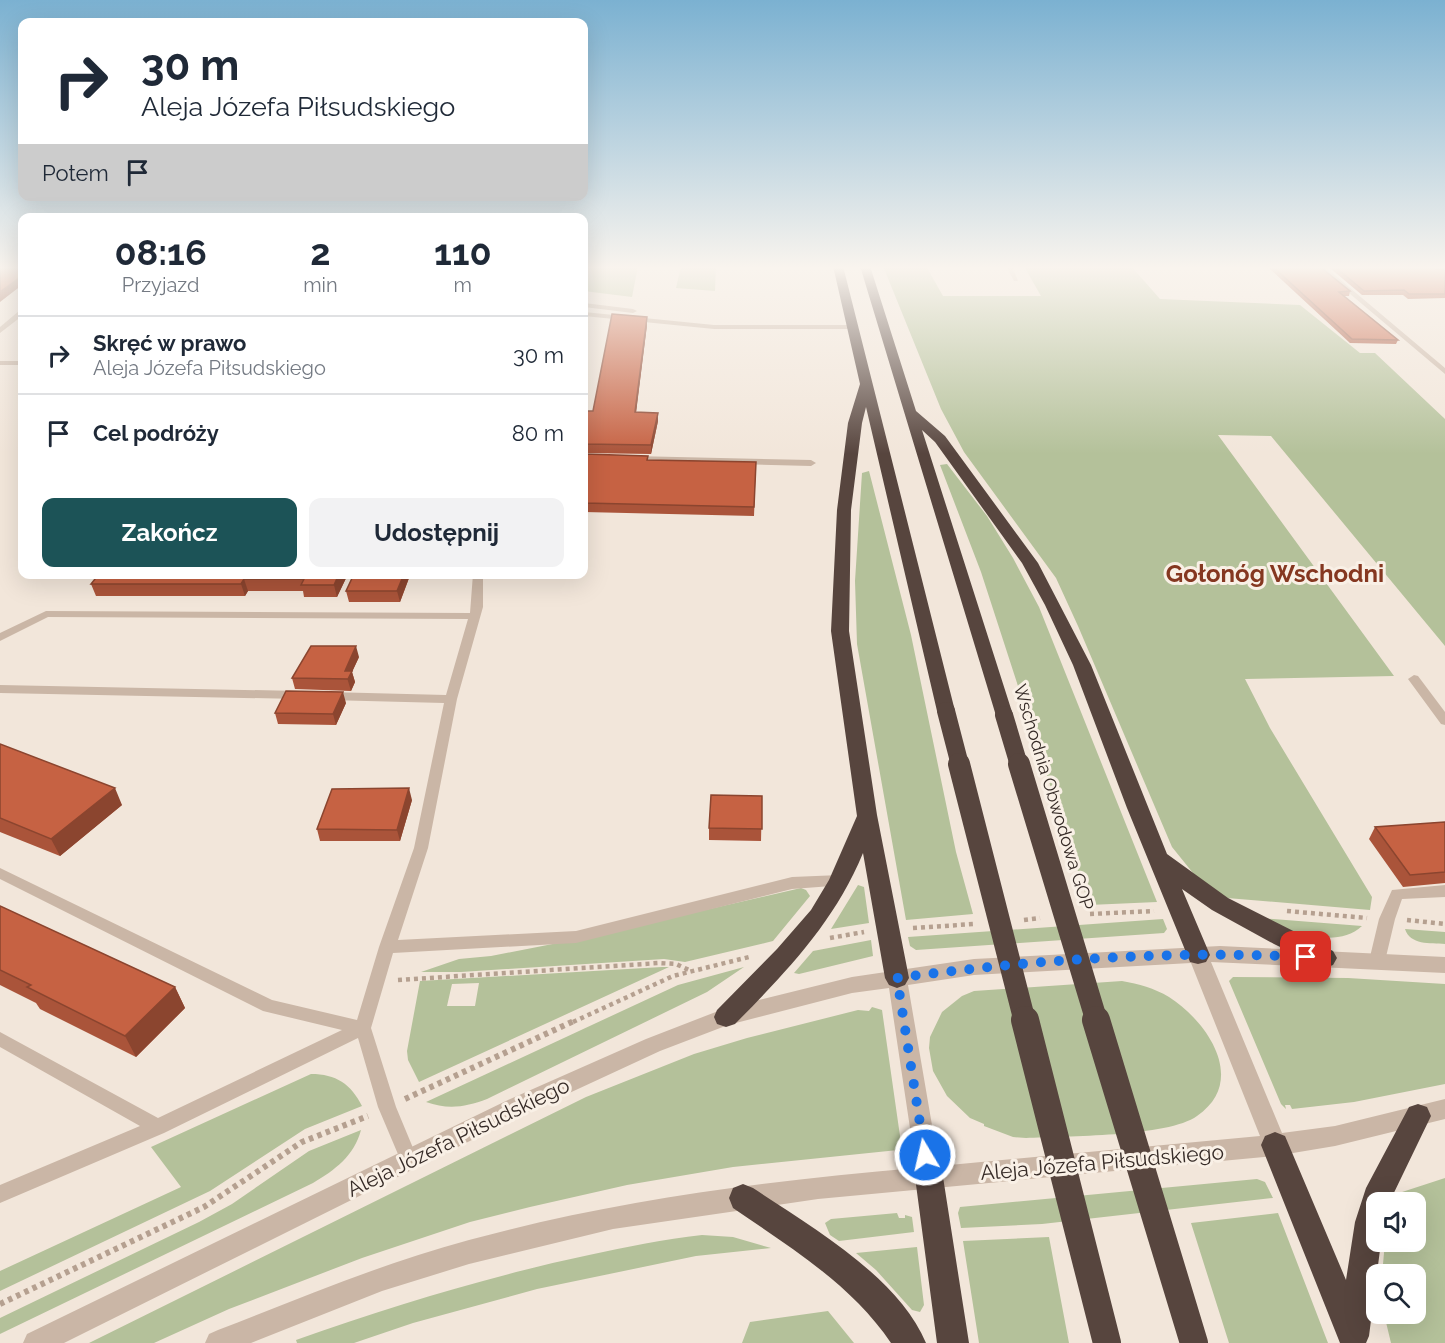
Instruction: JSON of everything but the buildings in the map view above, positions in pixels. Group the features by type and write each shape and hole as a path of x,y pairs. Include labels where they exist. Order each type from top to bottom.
{"highway":[{"path":"851,329 1107,1343"},
{"name":"Wschodnia Obwodowa GOP","path":"884,329 1004,715 1194,1343"},
{"path":"866,385 855,423 844,510 840,631 867,814 897,978"},
{"path":"909,411 940,439 1030,563 1082,665 1198,955"},
{"path":"726,1017 794,946 820,914 853,855 867,814"},
{"path":"1157,856 1181,878 1219,903 1259,926 1325,958"},
{"path":"1355,1339 1369,1222 1380,1188 1418,1116"},
{"path":"1275,1145 1355,1339"},
{"path":"929,1177 953,1343"},
{"path":"743,1198 820,1251 862,1285 886,1308 910,1343"}],"street":[{"name":"Aleja Józefa Piłsudskiego","path":"36,1343 620,1059 726,1017 852,985 1033,963 1198,955 1325,958 1445,965"},
{"path":"1198,955 1275,1145"},
{"path":"897,978 929,1177"},
{"name":"Aleja Józefa Piłsudskiego","path":"218,1343 334,1296 469,1252 613,1217 743,1198 929,1177 1275,1145 1335,1136 1445,1109"}],"lane":[{"path":"752,329 774,329"},
{"path":"1394,329 1445,372"},
{"path":"0,363 18,363"},
{"path":"618,459 812,463"},
{"path":"409,1160 387,1107 363,1028 376,981 421,848 451,699 477,607 478,579"},
{"path":"0,638 46,614 474,616"},
{"path":"1414,679 1445,722"},
{"path":"0,689 451,699"},
{"path":"0,873 269,1006 363,1028"},
{"path":"387,947 576,937 792,883 840,880"},
{"path":"1377,961 1387,919 1397,894 1445,891"},
{"path":"0,1194 158,1127 363,1028"},
{"path":"0,1039 158,1127"}],"path":[{"path":"1080,915 1161,910"},
{"path":"1277,910 1445,924"},
{"path":"1013,921 1047,918"},
{"path":"908,929 980,923"},
{"path":"820,940 871,932"},
{"path":"0,1304 210,1204 302,1142 387,1107 690,970 758,955"},
{"path":"376,981 659,963 676,964 690,970"}],"green space":[{"path":"908,329 1330,329 1360,353 1375,353 1445,419 1445,646 1271,436 1218,435 1394,676 1245,679 1270,728 1372,897 1370,910 1227,898 1197,878 1172,847 1056,578 964,452 941,409"},
{"path":"947,464 987,516 1039,607 1157,902 1089,905 981,572 940,465"},
{"path":"869,471 911,635 956,852 973,914 906,920 857,644 855,581 862,473"},
{"path":"858,885 864,887 869,923 831,929"},
{"path":"801,888 806,890 810,896 773,941 685,962 664,959 461,972 421,972 459,959 491,956 578,939"},
{"path":"1259,918 1362,926 1339,937 1325,938 1297,932"},
{"path":"1163,919 1167,929 1164,933 916,950 910,946 908,937"},
{"path":"1405,929 1445,932 1445,944 1416,941"},
{"path":"871,940 873,956 799,974 794,973 813,951"},
{"path":"669,967 419,1082 408,1060 407,1051 420,981","holes":["479,983 475,1006 447,1006 452,984"]},
{"path":"744,967 707,992 487,1099 457,1106 442,1106 426,1102 678,985"},
{"path":"1233,977 1348,978 1445,984 1445,1084 1354,1102 1292,1109 1290,1105 1285,1105 1286,1109 1281,1104 1229,981"},
{"path":"1122,981 1158,991 1169,997 1197,1021 1208,1036 1217,1053 1221,1070 1220,1086 1212,1102 1197,1116 1183,1123 1140,1132 1090,1136 1013,1137 970,1118 947,1096 933,1071 929,1048 930,1037 942,1012 962,996 974,991"},
{"path":"872,1007 882,1010 901,1143 898,1150 733,1167 627,1185 530,1207 470,1222 362,1258 229,1309 154,1343 89,1343 586,1097 694,1054 858,1010 869,1011"},
{"path":"311,1074 328,1076 342,1082 358,1098 362,1106 305,1129 210,1191 0,1291 0,1271 181,1187 151,1147"},
{"path":"361,1130 349,1155 329,1173 313,1183 0,1334 0,1318 199,1222 232,1204 309,1151"},
{"path":"1445,1178 1445,1343 1391,1343 1386,1324 1426,1324 1426,1264 1383,1264 1384,1252 1426,1252 1426,1192 1402,1192"},
{"path":"1257,1179 1265,1182 1273,1198 1042,1224 961,1228 958,1213 960,1207"},
{"path":"897,1213 899,1218 905,1218 905,1215 912,1217 914,1232 839,1241 830,1235 825,1223 831,1219"},
{"path":"1278,1213 1328,1343 1229,1343 1191,1223"},
{"path":"702,1235 733,1237 771,1248 696,1256 537,1289 413,1323 354,1343 297,1343 296,1340 368,1315 515,1272 631,1246"},
{"path":"1049,1237 1069,1343 979,1343 963,1241"},
{"path":"917,1247 924,1305 920,1312 912,1310 876,1270 856,1253"},
{"path":"828,1311 854,1343 742,1343 750,1322"}],"district":[{"name":"Gołonóg Wschodni","path":"1275,573"}],"route":[{"path":"925,1155 897,978 1044,962 1220,954 1306,957"}]}
